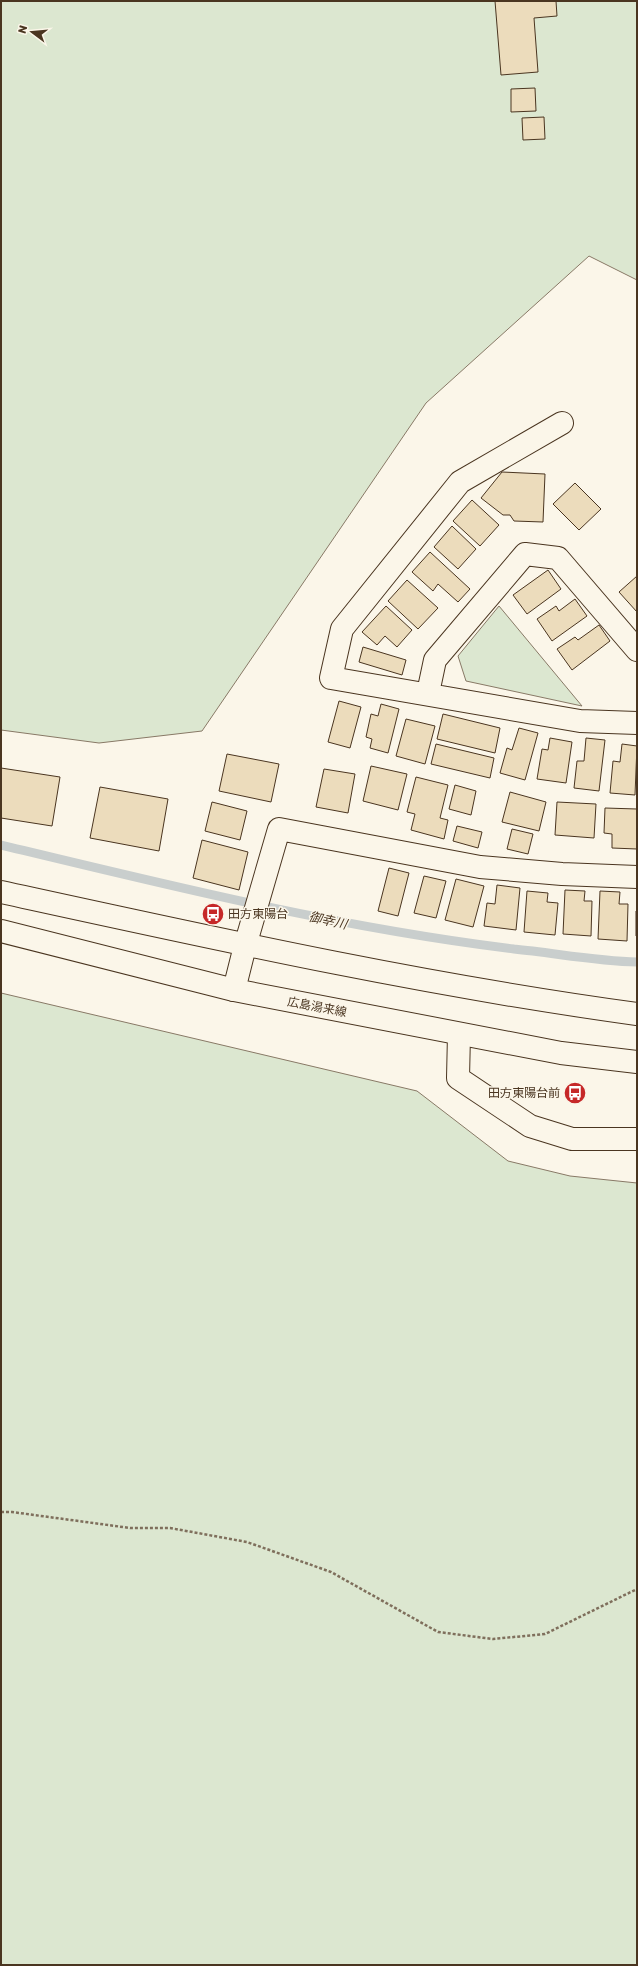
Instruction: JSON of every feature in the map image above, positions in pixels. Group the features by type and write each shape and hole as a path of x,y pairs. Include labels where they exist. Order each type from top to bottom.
{"street":[{"path":"562,423 460,482 342,629 331,678 428,693 580,721 637,722"},
{"path":"428,693 435,660 525,554 558,558 637,650"},
{"path":"234,990 245,946 279,829 480,867 562,874 637,877"},
{"path":"1,892 245,946 562,1004 637,1014"},
{"name":"広島湯来線","path":"1,931 234,990 560,1053 637,1062"},
{"path":"458,1034 458,1078 530,1126 572,1139 637,1139"}],"path":[{"path":"1,1512 12,1512 130,1528 170,1528 247,1542 331,1572 438,1632 493,1639 545,1634 637,1589"}],"green space":[{"path":"1,1 637,1 637,280 589,256 426,403 202,731 99,743 1,730"},
{"path":"499,606 582,706 466,681 458,656"},
{"path":"1,993 417,1091 508,1161 570,1176 637,1183 637,1965 1,1965"}],"building":[{"path":"495,1 556,1 557,16 534,18 538,72 501,75"},
{"path":"535,88 536,111 511,112 511,89"},
{"path":"544,117 545,139 523,140 522,118"},
{"path":"502,472 545,474 543,522 514,521 510,515 503,515 481,498"},
{"path":"575,483 601,509 579,530 553,504"},
{"path":"472,500 499,525 480,546 453,521"},
{"path":"452,526 476,549 458,569 434,547"},
{"path":"430,552 470,589 458,602 438,584 433,591 412,572"},
{"path":"548,570 561,589 527,614 513,595"},
{"path":"637,576 637,612 619,592"},
{"path":"407,580 438,608 418,629 388,601"},
{"path":"575,599 587,616 552,641 537,619 556,606 559,611"},
{"path":"386,606 412,630 397,647 385,636 377,645 362,632"},
{"path":"599,625 610,641 572,670 557,649 575,637 578,640"},
{"path":"363,647 406,660 402,675 359,662"},
{"path":"339,701 361,707 350,748 328,742"},
{"path":"381,704 399,709 388,753 370,748 372,739 366,737 371,714 378,716"},
{"path":"443,714 500,728 495,753 437,739"},
{"path":"406,719 435,726 425,764 396,756"},
{"path":"519,728 538,733 525,780 500,773 507,748 512,750"},
{"path":"550,738 572,742 566,783 537,779 542,749 548,750"},
{"path":"586,738 605,740 599,791 574,788 577,761 584,761"},
{"path":"436,744 494,758 490,778 431,764"},
{"path":"622,744 637,746 635,795 610,793 613,761 620,762"},
{"path":"227,754 279,764 271,802 219,791"},
{"path":"371,766 407,774 398,810 363,801"},
{"path":"1,768 60,777 52,826 1,818"},
{"path":"324,769 355,774 348,813 316,807"},
{"path":"416,777 448,785 440,818 448,820 444,839 411,830 415,814 407,812"},
{"path":"455,785 476,791 471,815 449,809"},
{"path":"100,787 168,799 159,851 90,838"},
{"path":"510,792 546,802 539,831 502,822"},
{"path":"212,802 247,811 240,840 205,831"},
{"path":"557,802 596,804 594,838 555,835"},
{"path":"605,808 637,809 637,849 612,848 612,834 604,833"},
{"path":"457,826 482,832 478,848 453,841"},
{"path":"512,829 533,834 528,854 507,849"},
{"path":"202,840 248,852 239,890 193,878"},
{"path":"389,868 409,873 398,916 378,911"},
{"path":"424,876 446,881 436,918 414,913"},
{"path":"456,879 484,886 473,927 445,920"},
{"path":"497,885 520,888 516,930 484,926 487,903 495,904"},
{"path":"565,890 585,891 584,901 592,901 591,936 563,934"},
{"path":"527,891 548,893 547,902 558,903 555,935 524,932"},
{"path":"600,891 620,892 619,904 628,904 627,941 598,939"},
{"path":"637,911 637,936 636,936"}],"waterway":[{"name":"御幸川","path":"1,845 192,890 320,918 385,930 591,959 637,962"}],"place":[{"name":"田方東陽台","path":"213,914"},
{"name":"田方東陽台前","path":"575,1093"}]}
